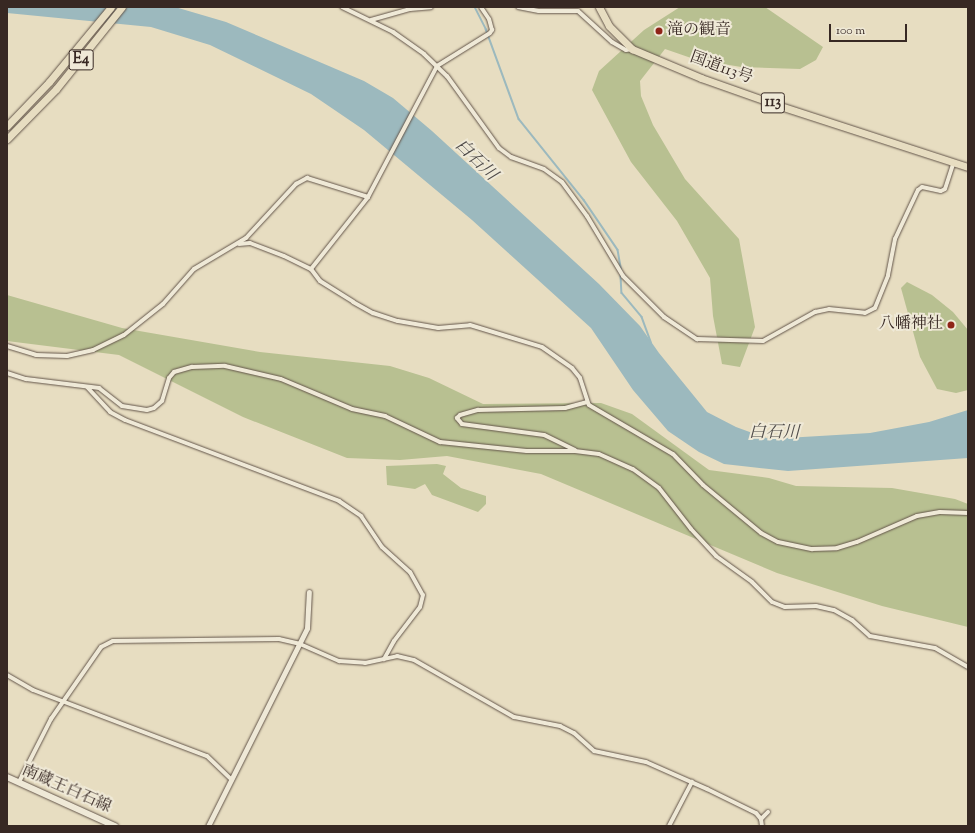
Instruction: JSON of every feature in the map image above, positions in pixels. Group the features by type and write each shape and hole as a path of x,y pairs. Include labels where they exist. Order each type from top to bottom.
{"highway":[{"name":"E4","path":"7,126 26,108 111,7"},
{"name":"E4","path":"7,139 36,110 80,60 122,7"},
{"name":"国道113号","path":"599,7 609,26 632,49 701,78 968,167"}],"main road":[{"name":"南蔵王白石線","path":"7,777 115,826"}],"street":[{"path":"342,7 371,20 418,50 447,76 499,148 511,157 544,169 562,182 588,216 619,272 664,317 696,339 763,341 814,312 829,309 869,312 878,304 888,275 894,239 918,190 922,187 941,191 945,189 954,162"},
{"path":"371,20 410,9 431,7"},
{"path":"311,269 368,197 385,160 419,102 437,66 490,33 489,19 481,7"},
{"path":"518,7 539,10 578,11 612,42 626,50 632,49"},
{"path":"7,346 36,355 67,356 83,353 109,343 146,320 178,289 194,269 239,244 296,184 307,178 368,197"},
{"path":"239,244 250,243 260,246 311,269 320,281 336,292 373,313 398,322 438,328 470,325 504,338 542,347 572,368 580,378 587,402 593,408 673,454 703,485 761,533 778,542 812,549 837,548 857,542 917,516 940,512 968,513"},
{"path":"7,373 26,379 87,386 105,391 122,406 147,410 154,408 162,400 169,378 174,372 192,367 225,366 281,378 352,409 385,416 440,442 527,451 575,451 599,454 617,461 659,488 691,529 716,556 752,582 772,602 785,607 816,606 834,610 852,620 870,636 935,648 968,667"},
{"path":"87,386 110,412 125,420 339,502 361,516 382,547 410,572 423,596 420,607 394,641 384,659"},
{"path":"575,451 548,436 462,424 457,418 464,413 478,410 565,408 587,402"},
{"path":"208,826 307,628 309,592"},
{"path":"19,782 51,719 65,701 85,668 102,647 114,641 279,639 300,644 339,661 365,663 397,656 414,660 514,717 560,726 574,733 594,751 646,762 692,782 756,813 761,819 762,826"},
{"path":"7,675 33,690 206,756 232,779"},
{"path":"669,826 692,782"},
{"path":"761,819 768,812"}],"green space":[{"path":"680,7 765,7 823,47 816,60 800,69 741,67 694,59 665,49 640,81 641,96 653,125 685,179 739,239 755,327 740,367 722,364 713,316 710,278 677,221 631,162 592,90 599,71 644,30"},
{"path":"907,282 932,295 953,312 968,330 968,390 956,393 937,389 920,357 901,288"},
{"path":"7,295 122,328 260,352 390,366 429,378 483,404 601,403 632,414 709,470 769,478 796,486 892,488 955,499 968,504 968,627 882,606 777,573 541,474 447,456 400,460 347,458 243,417 119,355 7,341"},
{"path":"437,464 446,466 443,474 461,488 486,496 486,504 478,512 432,495 425,484 415,489 387,485 386,466"}],"water":[{"path":"7,7 175,7 226,22 364,81 393,98 432,131 599,284 640,326 659,353 707,412 736,427 769,439 870,433 929,422 968,410 968,458 788,471 724,464 699,452 668,431 633,390 591,328 472,220 364,130 311,94 210,45 151,27 7,13"}],"waterway":[{"path":"475,7 486,29 519,119 584,200 618,250 622,272"},
{"path":"621,276 622,293 642,317 651,342"}],"place":[{"name":"滝の観音","path":"659,31"},
{"name":"八幡神社","path":"951,325"}],"water label":[{"name":"白石川","path":"475,161"},
{"name":"白石川","path":"774,434"}]}
